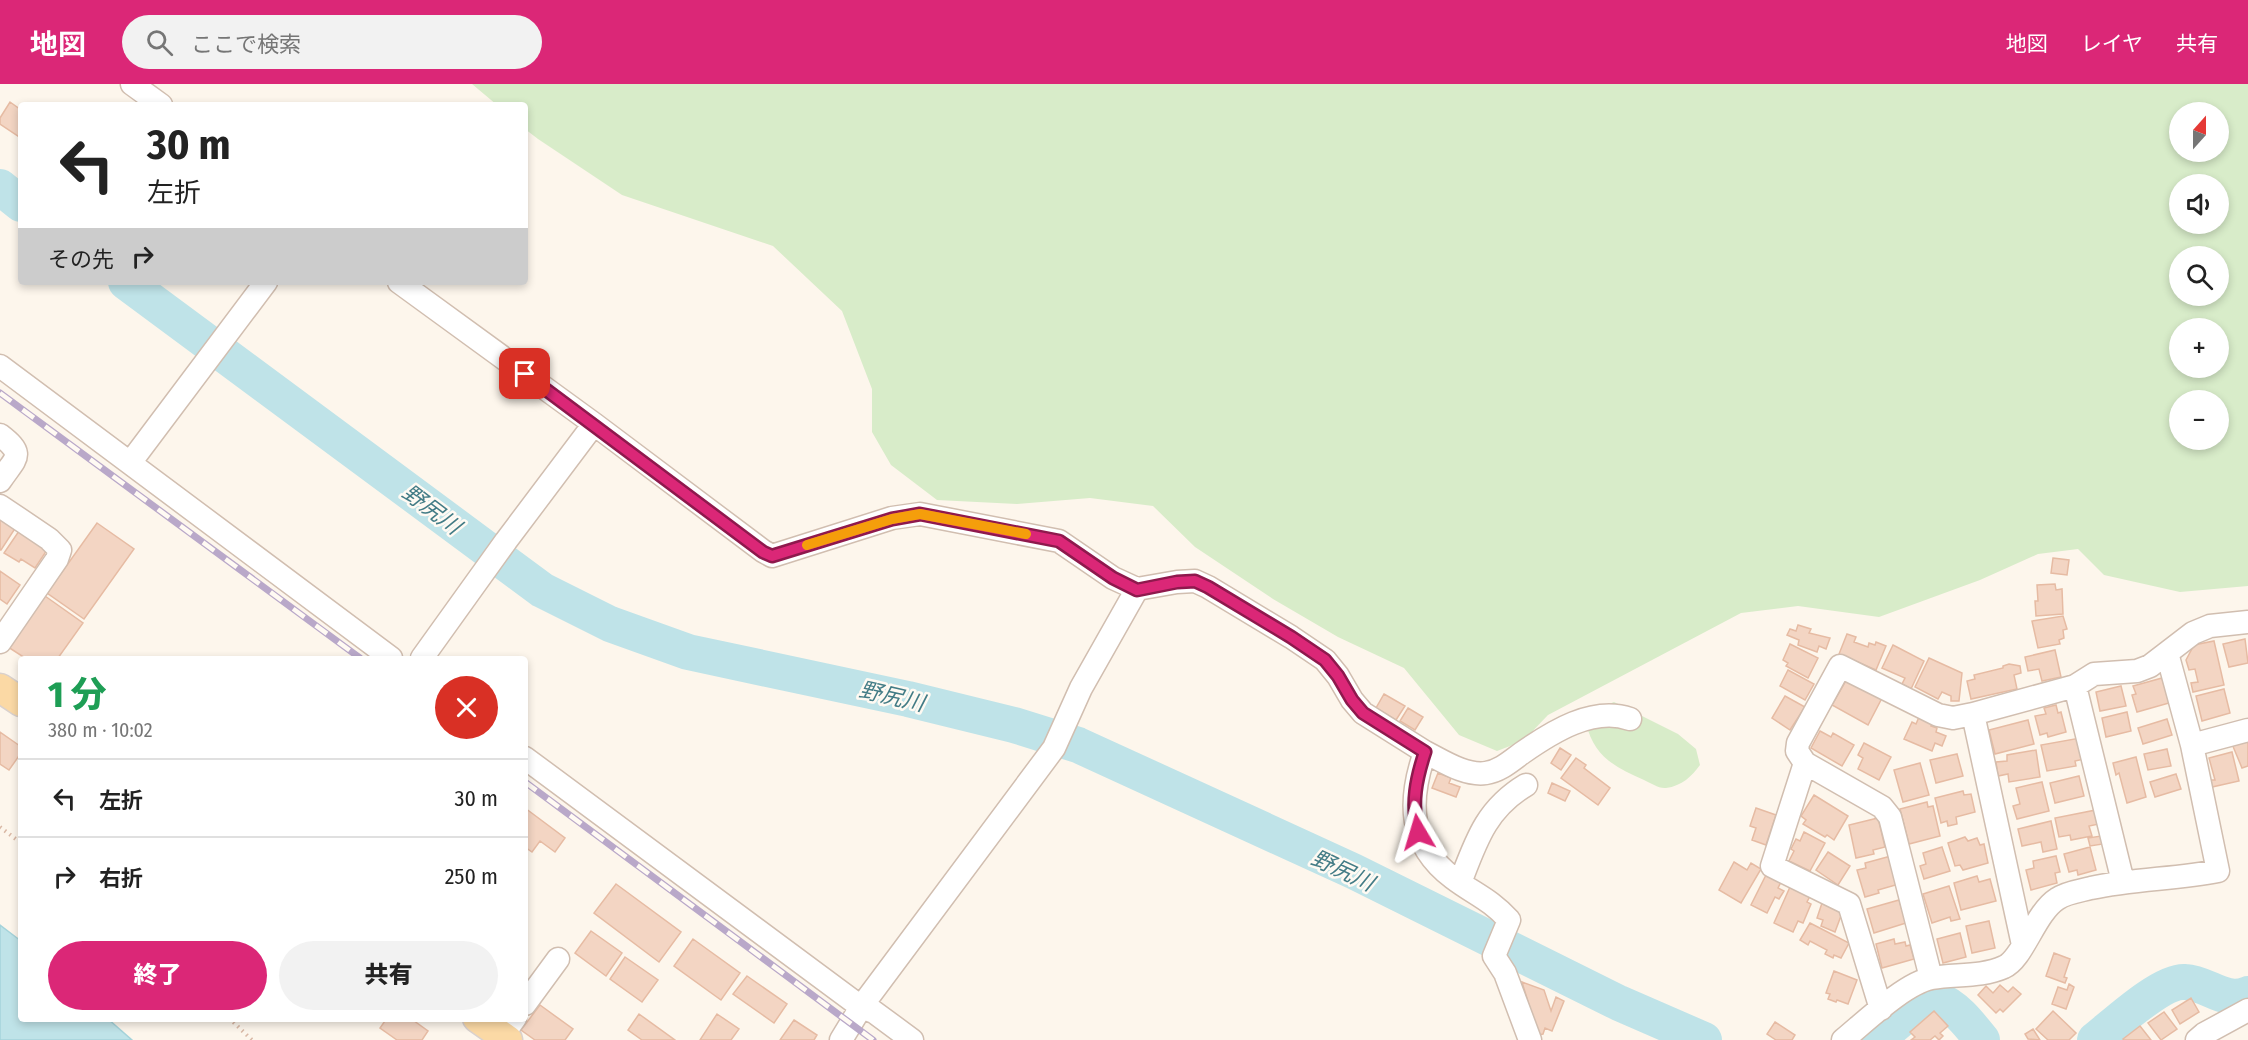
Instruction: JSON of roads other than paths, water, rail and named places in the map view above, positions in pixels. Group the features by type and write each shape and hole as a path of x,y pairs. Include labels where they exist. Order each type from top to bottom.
{"main road":[{"path":"0,688 18,700"},
{"path":"486,1022 508,1032"}],"street":[{"path":"132,84 156,102"},
{"path":"130,463 264,285"},
{"path":"403,285 594,424 763,552 772,556 892,519 920,514 1059,541 1113,578 1137,590 1195,581 1291,637 1325,660 1363,713 1425,752 1465,771 1488,773 1500,769 1530,747 1578,722 1601,715 1617,715 1630,719"},
{"path":"0,366 389,656"},
{"path":"423,656 594,424"},
{"path":"0,435 15,447 17,452 0,481"},
{"path":"0,506 49,539 60,550 57,559 0,642"},
{"path":"841,1040 861,1007 1054,748 1081,687 1137,590"},
{"path":"1931,978 1890,817 1882,807 1805,763 1797,751 1798,743 1840,666 1938,715 1953,718 2075,686 2094,674 2137,670 2150,666 2193,633 2210,626 2248,621"},
{"path":"1843,1040 1915,984 1931,978 1965,975 2004,967 2010,963 2023,945 2039,918 2055,900 2067,894 2123,882 2218,871 2192,745 2167,653"},
{"path":"2075,686 2123,882"},
{"path":"1973,714 2023,945"},
{"path":"2192,745 2248,730"},
{"path":"1425,752 1418,772 1414,797 1414,816 1418,832 1432,858 1460,883 1495,904 1509,920 1494,956 1505,973 1530,1040"},
{"path":"528,760 861,1007 874,1012 912,1040"},
{"path":"1805,763 1772,866 1849,904 1881,1009"},
{"path":"1460,883 1478,837 1490,816 1504,800 1526,785"},
{"path":"528,1000 558,959"},
{"path":"2197,1040 2248,1010"}],"water":[{"path":"0,925 18,939 18,1022 111,1022 132,1040 0,1040"}],"waterway":[{"name":"野尻川","path":"0,187 18,202"},
{"name":"野尻川","path":"130,285 542,590 610,624 688,652 908,699 1014,725 1078,745 1353,871 1619,1003 1704,1040"},
{"name":"野尻川","path":"2095,1040 2138,1005 2175,983 2193,983 2224,995 2248,994"},
{"name":"野尻川","path":"1877,1040 1916,1008 1933,1001 1940,1001 1952,1007 1982,1040"}],"railway":[{"path":"0,393 357,656"},
{"path":"528,784 873,1040"}]}
